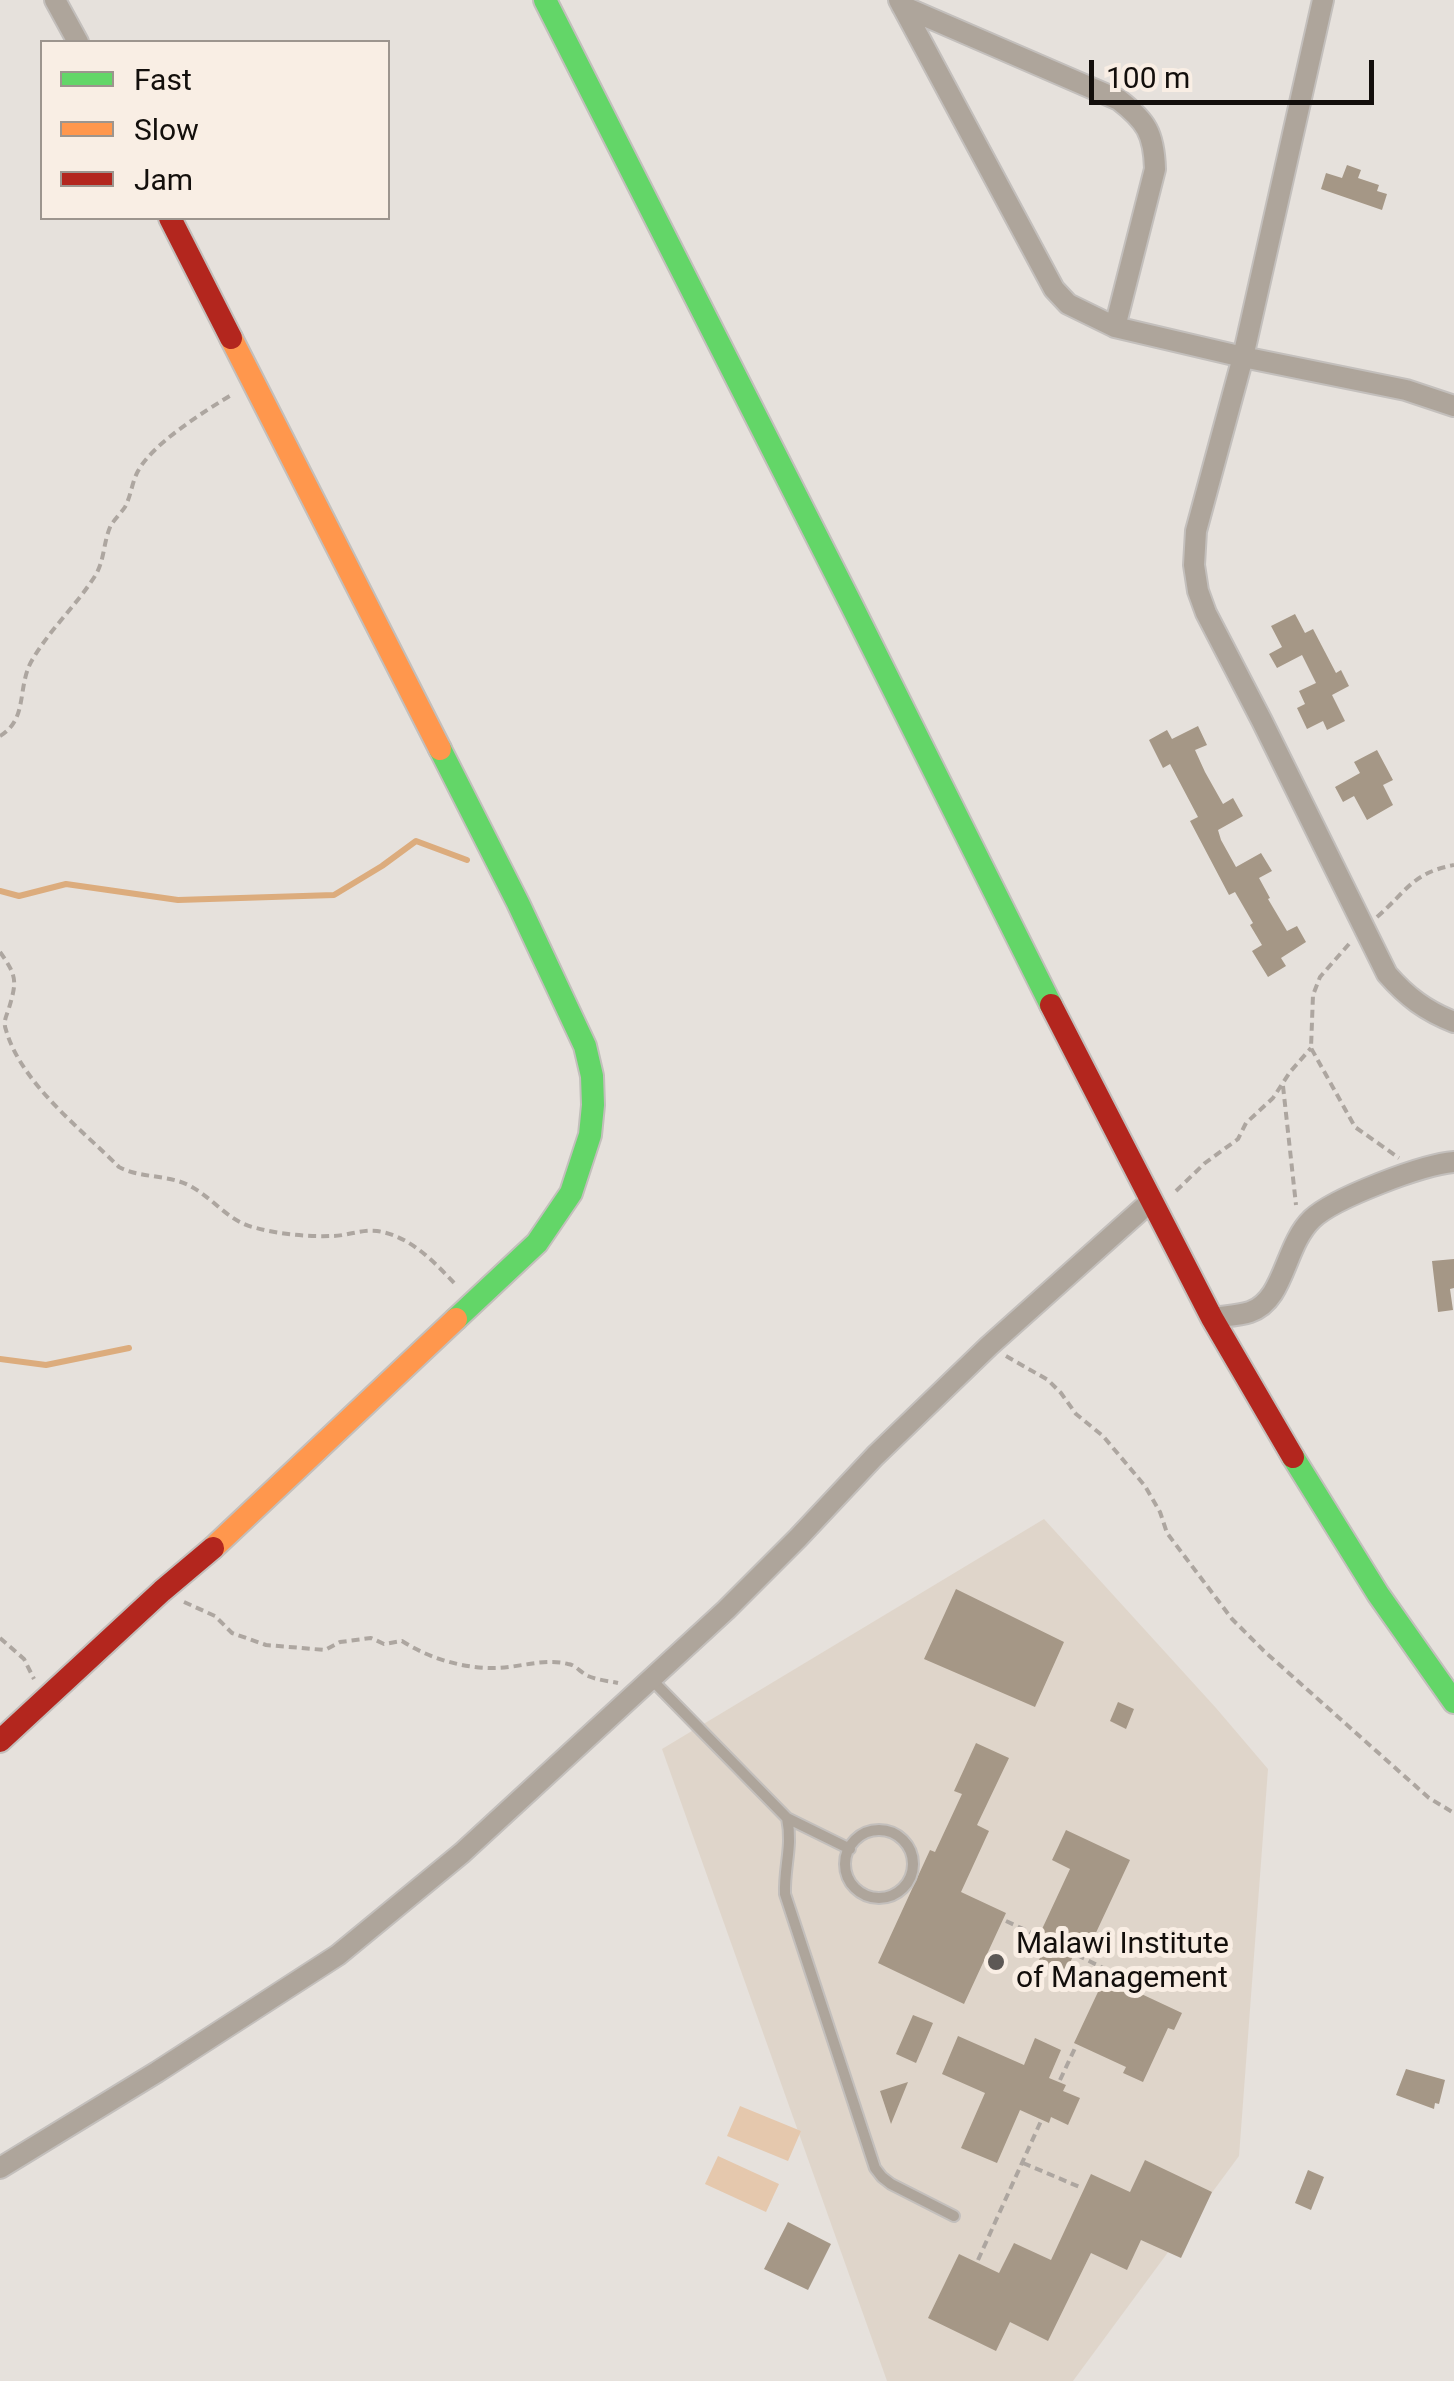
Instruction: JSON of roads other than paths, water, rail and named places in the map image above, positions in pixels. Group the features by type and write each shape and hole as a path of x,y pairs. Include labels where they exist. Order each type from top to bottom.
{"main road":[{"path":"545,0 1212,1318 1308,1484 1378,1594 1454,1702"},
{"path":"0,1741 538,1243 572,1193 590,1135 592,1076 585,1046 518,904 171,220"}],"street":[{"path":"55,0 77,40"},
{"path":"1324,0 1244,358 1196,531 1194,565 1206,613 1387,974 1421,1007 1454,1022"},
{"path":"900,3 1118,100 1147,125 1155,169 1114,326"},
{"path":"900,3 1054,289 1068,304 1114,326 1244,358 1406,390 1454,406"},
{"path":"1212,1318 1261,1308 1278,1286 1293,1245 1312,1219 1333,1205 1427,1166 1454,1162"},
{"path":"0,2168 338,1955 462,1852 726,1610 988,1346 1153,1207"}],"lane":[{"path":"651,1678 786,1818 850,1849"},
{"path":"786,1818 791,1836 785,1894 876,2168 891,2184 954,2216"},
{"path":"868,1832 891,1832 908,1847 912,1858 909,1881 893,1896 862,1894 845,1868 850,1849 868,1832"}],"waterway":[{"path":"0,891 19,896 66,884 178,900 334,895 416,841 467,860"},
{"path":"0,1359 46,1365 129,1348"}],"place":[{"name":"Malawi Institute of Management","path":"996,1962"}]}
